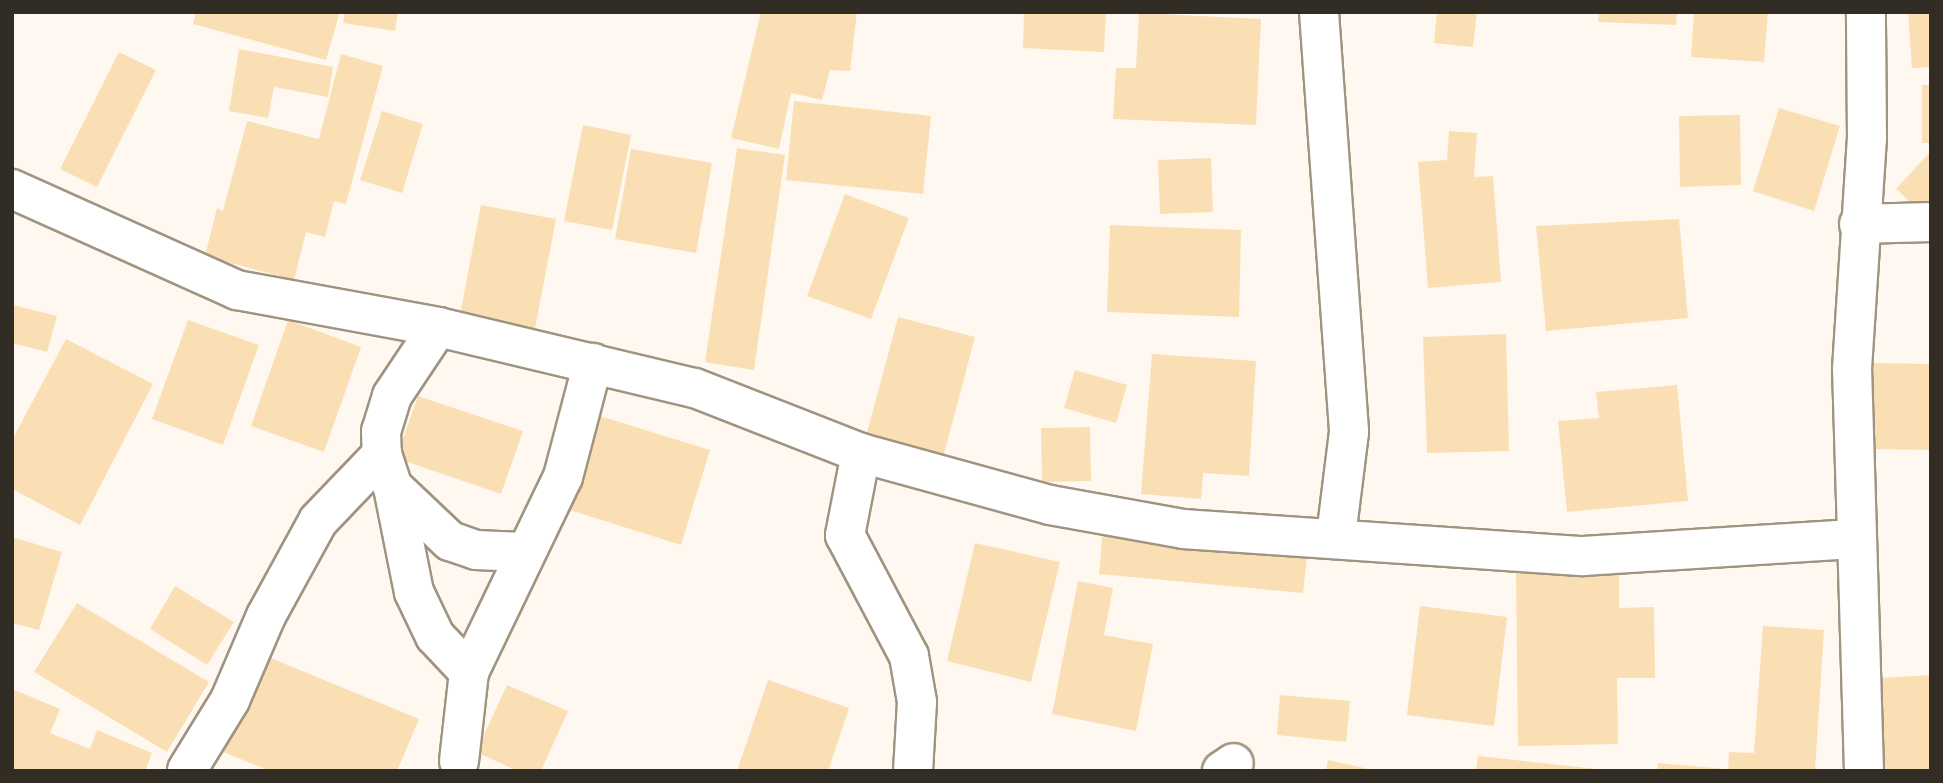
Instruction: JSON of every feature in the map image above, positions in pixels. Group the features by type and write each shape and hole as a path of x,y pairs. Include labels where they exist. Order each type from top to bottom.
{"street":[{"path":"1319,12 1349,432 1336,536"},
{"path":"1864,771 1853,538 1852,369 1859,224 1867,138 1866,12"},
{"path":"12,189 237,290 438,327 695,388 861,453 1050,505 1184,529 1336,536 1583,556 1853,538"},
{"path":"1859,224 1931,222"},
{"path":"438,327 392,396 381,431 387,471 414,592 435,636 470,672"},
{"path":"459,761 470,672 523,552 563,477 593,363"},
{"path":"861,453 845,535 909,656 917,702 913,771"},
{"path":"387,471 450,541 476,550 523,552"},
{"path":"187,770 230,700 266,616 318,522 387,471"}],"building":[{"path":"196,12 340,12 326,60 193,24"},
{"path":"345,12 398,12 395,31 343,23"},
{"path":"761,12 857,12 850,71 830,70 822,100 791,93 779,149 731,138"},
{"path":"1024,12 1106,12 1104,52 1023,48"},
{"path":"1437,12 1477,12 1473,47 1434,43"},
{"path":"1599,12 1677,12 1676,25 1598,22"},
{"path":"1694,12 1768,12 1764,62 1691,57"},
{"path":"1908,12 1931,12 1931,67 1912,68"},
{"path":"1139,13 1261,19 1256,125 1113,119 1116,68 1136,68"},
{"path":"239,49 333,67 328,97 274,87 268,118 229,111"},
{"path":"119,52 156,70 97,187 60,169"},
{"path":"341,54 383,66 346,204 334,201 325,237 306,232 294,280 205,256 217,208 223,211 247,121 319,139"},
{"path":"1922,85 1931,85 1931,143 1922,143"},
{"path":"794,101 931,116 923,194 786,180"},
{"path":"1779,108 1840,126 1814,211 1753,191"},
{"path":"382,111 423,124 402,193 360,180"},
{"path":"1740,115 1741,185 1680,187 1679,116"},
{"path":"583,125 631,135 612,230 564,221"},
{"path":"1449,131 1477,133 1474,177 1493,176 1501,282 1428,288 1418,162 1447,160"},
{"path":"737,148 785,155 754,370 705,362"},
{"path":"631,149 712,163 696,253 615,239"},
{"path":"1931,151 1931,214 1927,217 1896,189"},
{"path":"1211,158 1213,212 1160,214 1158,160"},
{"path":"845,194 909,218 871,319 807,296"},
{"path":"481,205 556,219 533,339 458,325"},
{"path":"1679,219 1688,318 1546,331 1536,226"},
{"path":"1110,225 1241,230 1239,317 1107,312"},
{"path":"14,305 57,316 47,352 12,343"},
{"path":"898,317 975,337 944,454 867,433"},
{"path":"188,320 259,345 223,445 152,419"},
{"path":"288,320 361,347 324,452 251,426"},
{"path":"1506,334 1509,451 1427,453 1423,337"},
{"path":"66,339 153,384 80,525 12,489 12,440"},
{"path":"1152,354 1256,361 1249,476 1203,473 1201,499 1141,494"},
{"path":"1873,363 1931,364 1931,450 1871,449"},
{"path":"1075,370 1127,385 1116,423 1064,408"},
{"path":"1677,385 1688,501 1567,512 1558,421 1599,418 1596,392"},
{"path":"418,396 523,431 501,494 396,458"},
{"path":"587,412 710,450 681,545 557,506"},
{"path":"1090,427 1091,481 1042,482 1041,428"},
{"path":"1103,528 1308,548 1303,593 1099,574"},
{"path":"12,537 62,552 39,630 12,623"},
{"path":"975,543 1060,562 1031,682 947,661"},
{"path":"1619,571 1619,608 1654,607 1655,678 1617,678 1618,744 1518,746 1516,573"},
{"path":"1078,581 1113,588 1104,635 1153,644 1136,731 1052,714"},
{"path":"175,586 234,622 207,665 150,629"},
{"path":"77,603 209,682 167,752 34,672"},
{"path":"1420,606 1507,617 1494,726 1407,715"},
{"path":"1763,626 1824,630 1815,771 1728,771 1729,752 1754,753"},
{"path":"261,654 419,719 397,771 270,771 221,751"},
{"path":"1931,675 1931,771 1885,771 1878,678"},
{"path":"768,680 849,708 828,771 737,771"},
{"path":"507,685 568,711 541,771 518,771 476,752"},
{"path":"12,689 60,709 50,733 90,749 97,730 152,753 145,771 12,771"},
{"path":"1280,695 1350,701 1346,742 1277,735"},
{"path":"1478,756 1596,769 1596,771 1476,771"},
{"path":"1328,760 1373,770 1326,771"},
{"path":"1658,763 1726,769 1726,771 1657,771"}]}
